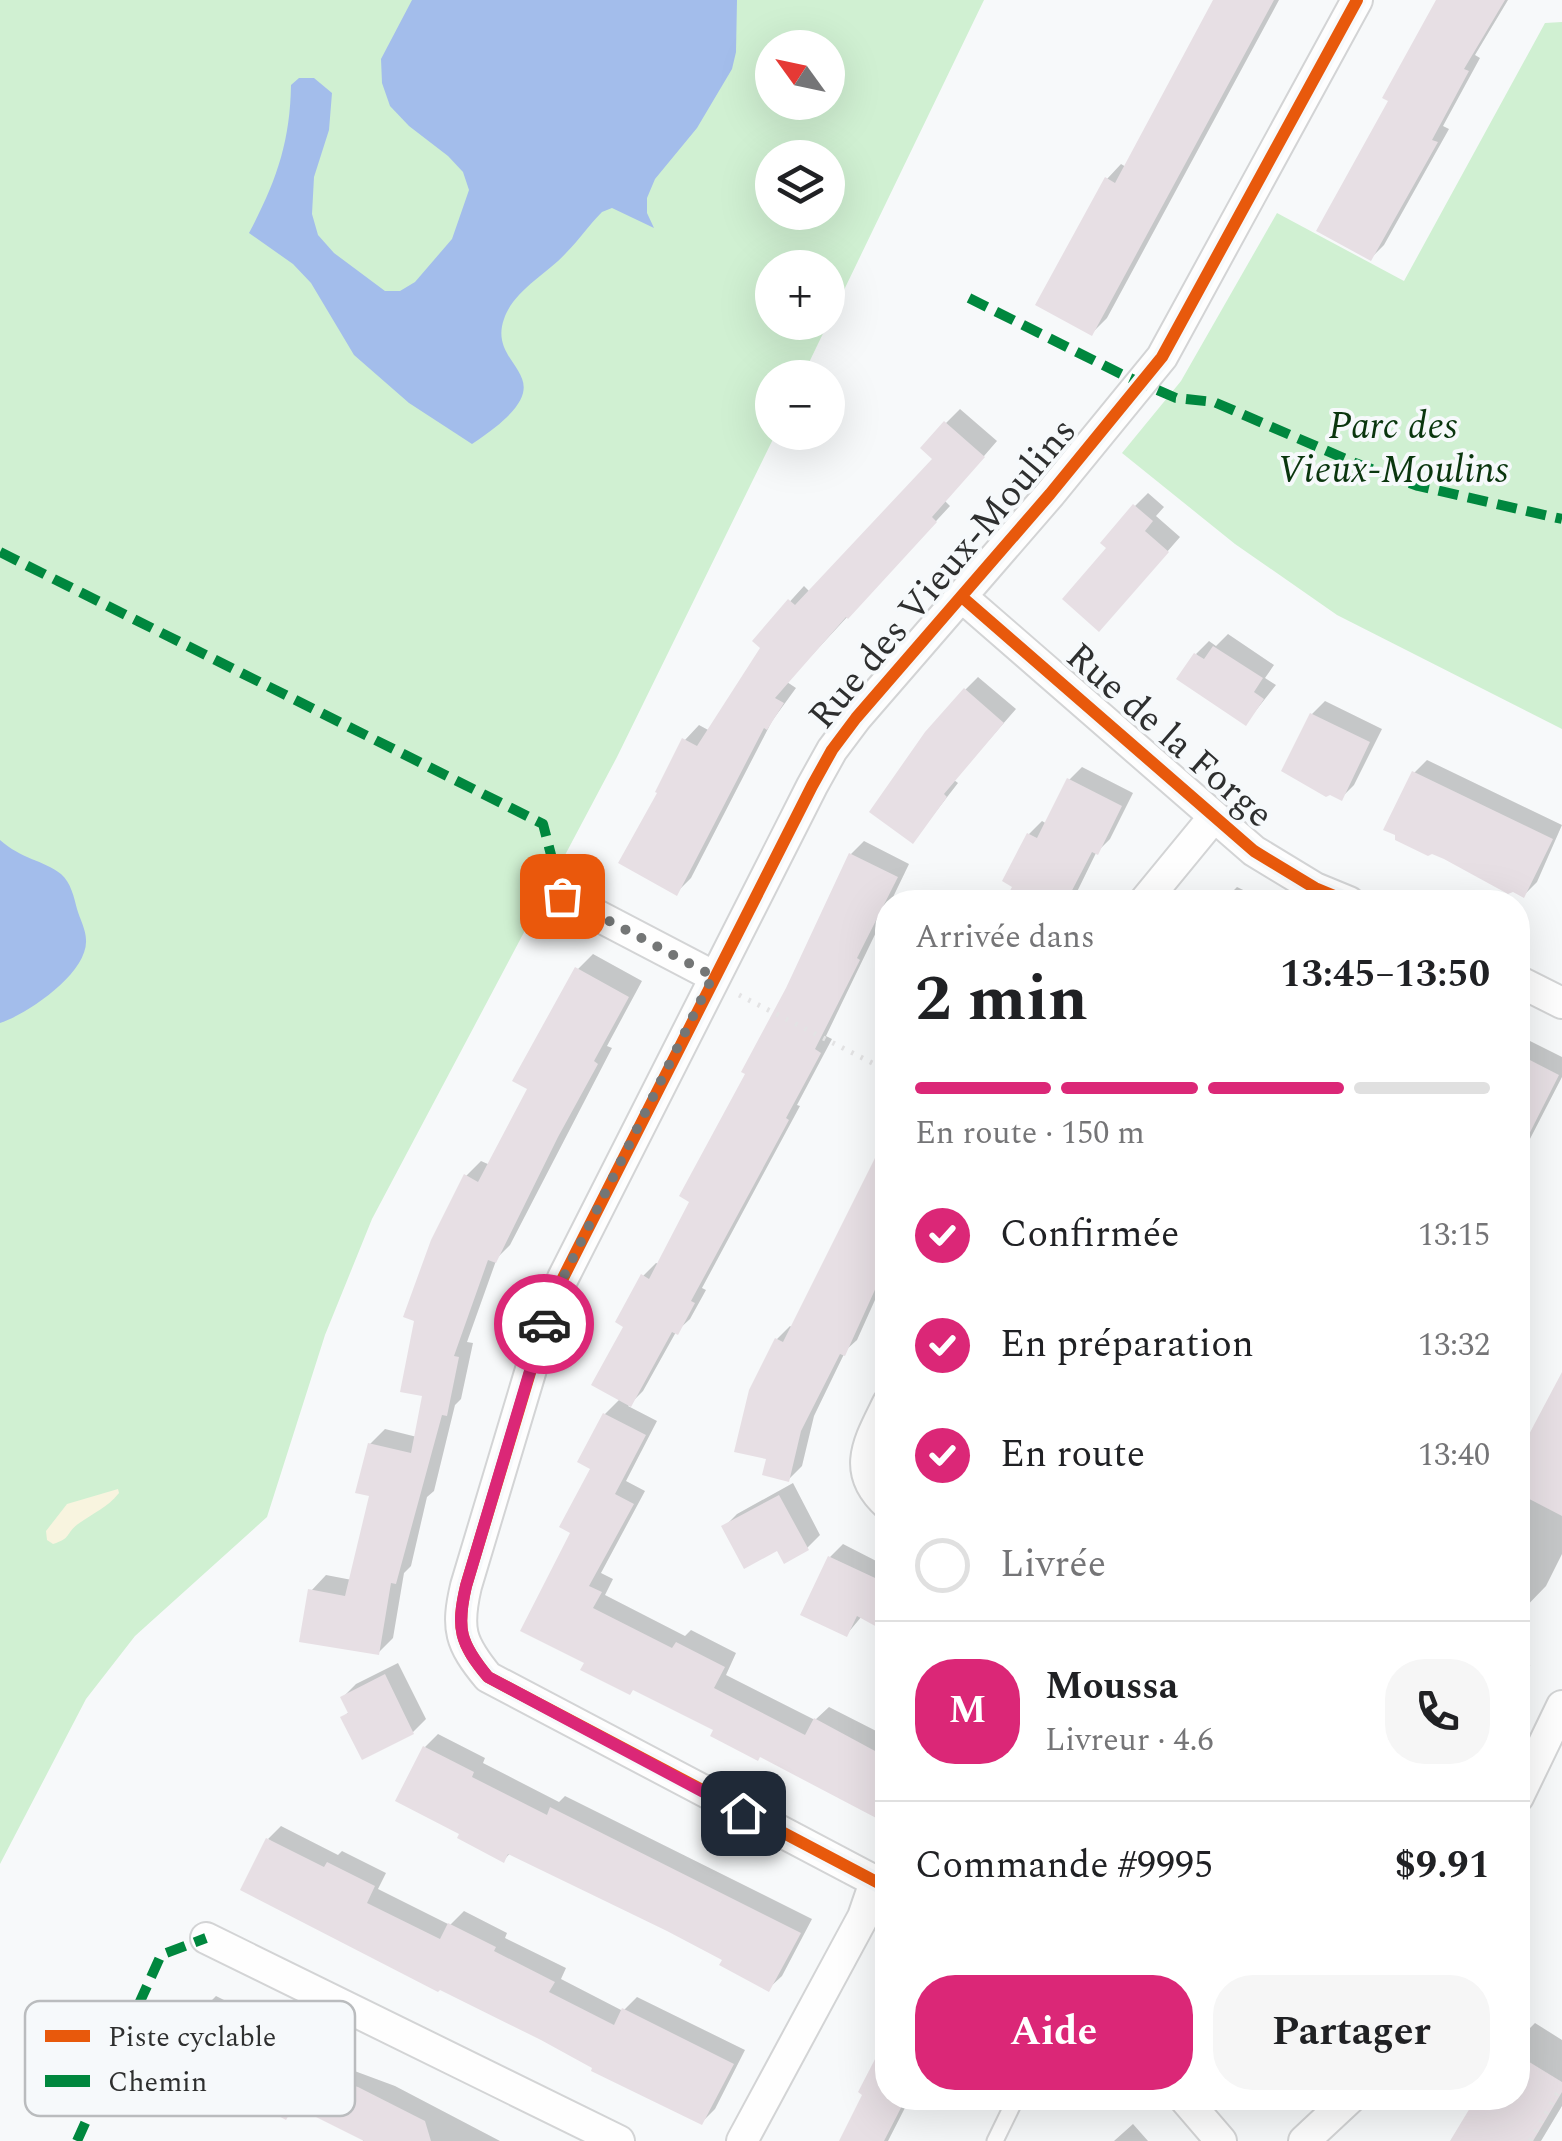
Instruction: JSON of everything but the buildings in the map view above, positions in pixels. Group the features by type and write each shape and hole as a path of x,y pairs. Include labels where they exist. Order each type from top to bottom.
{"street":[{"name":"Rue des Vieux-Moulins","path":"875,1881 488,1677 462,1639 459,1614 466,1586 547,1316 563,1278 713,976 832,750 1162,357 1357,0"},
{"name":"Rue de la Forge","path":"962,597 1214,818 1286,872 1324,890"},
{"path":"1154,890 1214,818"},
{"path":"562,896 713,976"},
{"path":"1530,988 1562,1003"},
{"path":"875,1430 864,1468 875,1494"},
{"path":"1530,1772 1562,1706"},
{"path":"742,2141 875,1897"},
{"path":"206,1938 334,2001"},
{"path":"355,2011 618,2141"},
{"path":"1194,2110 1221,2141"},
{"path":"1304,2141 1337,2110"}],"lane":[{"path":"994,2141 1010,2110"}],"path":[{"path":"713,976 740,995 875,1064"},
{"path":"1530,2141 1558,2092"}],"green space":[{"path":"0,0 984,0 845,288 845,250 755,250 755,340 820,340 810,360 755,360 755,450 768,450 617,757 372,1219 325,1335 267,1517 135,1636 86,1699 0,1864"},
{"name":"Parc des Vieux-Moulins","path":"1562,22 1562,729 1337,615 1235,544 1122,453 1181,381 1277,213 1404,281 1545,23"}],"sand":[{"path":"118,1489 110,1503 78,1524 63,1540 53,1544 47,1540 46,1531 67,1504"}],"water":[{"path":"412,0 737,0 732,69 697,128 655,179 647,198 647,213 654,228 612,208 602,212 566,253 515,300 504,319 502,337 524,388 519,402 503,421 472,444 409,403 354,355 311,283 293,264 249,233 280,162 291,85 299,78 314,78 332,93 329,130 314,177 312,214 318,235 334,253 385,291 400,291 415,282 452,239 469,190 463,172 390,106 382,83 381,59"},
{"path":"0,840 64,878 86,940 84,953 67,978 26,1011 0,1023"}],"marked path":[{"path":"969,298 1176,398 1214,402 1418,486 1562,519"},
{"path":"0,552 543,824 562,897"},
{"path":"140,2001 161,1955 206,1938"},
{"path":"77,2141 88,2116"}],"cycle path":[{"path":"875,1881 488,1677 463,1635 461,1614 466,1586 547,1316 563,1278 832,750 1162,357 1357,0"},
{"path":"962,597 1254,851 1320,890"}],"way so far":[{"path":"544,1324 563,1278 713,976 562,896"}],"route":[{"path":"544,1324 466,1586 459,1614 462,1639 488,1677 743,1813"}]}
